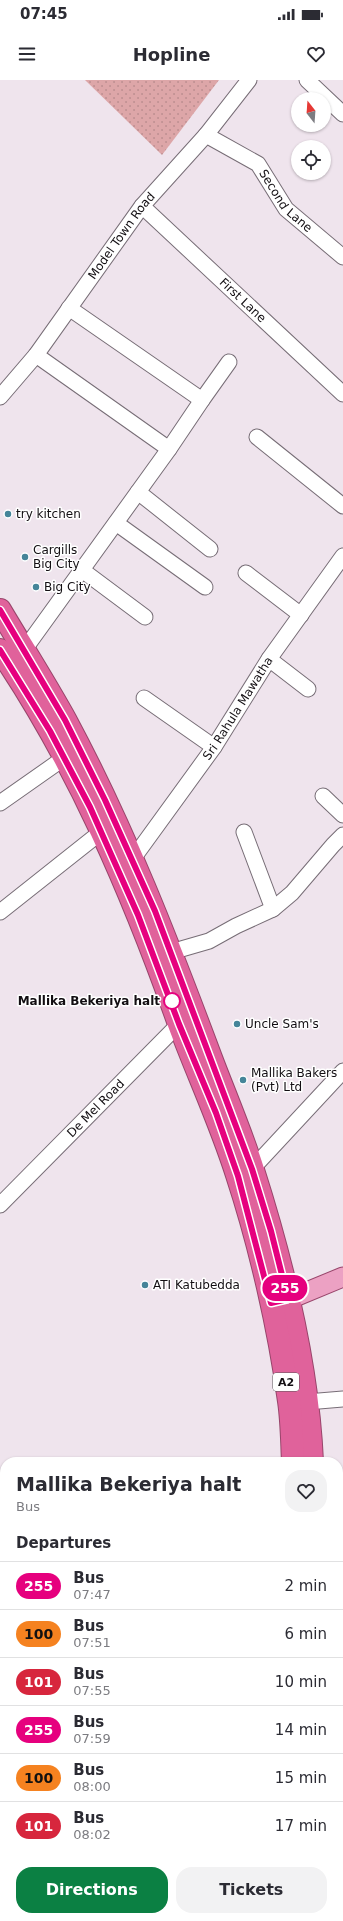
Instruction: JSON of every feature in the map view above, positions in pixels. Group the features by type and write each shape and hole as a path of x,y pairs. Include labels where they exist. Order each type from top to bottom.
{"highway":[{"name":"A2","path":"0,610 11,655 101,832 188,1021 252,1169 271,1231 289,1401 293,1457"},
{"name":"A2","path":"11,655 65,720 105,800 171,952 188,1021 216,1113 279,1301 307,1402 312,1457"}],"main road":[{"path":"279,1301 343,1277"}],"street":[{"name":"Model Town Road","path":"0,397 36,355 142,206 206,135 249,80"},
{"path":"307,80 343,114"},
{"name":"Second Lane","path":"206,135 258,164 286,209 343,257"},
{"name":"First Lane","path":"142,206 343,394"},
{"path":"69,308 202,400"},
{"path":"36,355 169,449"},
{"path":"11,655 82,570 169,449 228,362"},
{"path":"257,437 343,506"},
{"path":"138,492 210,549"},
{"path":"116,524 205,587"},
{"name":"Sri Rahula Mawatha","path":"132,860 214,747 269,659 343,556"},
{"path":"82,570 145,617"},
{"path":"246,573 301,615"},
{"path":"269,659 308,689"},
{"path":"144,698 214,747"},
{"path":"0,804 64,758"},
{"path":"323,796 343,815"},
{"path":"0,912 101,832"},
{"path":"244,832 273,909"},
{"path":"171,952 210,940 273,909 292,893 343,835"},
{"name":"De Mel Road","path":"0,1205 188,1021"},
{"path":"252,1169 343,1072"},
{"path":"307,1402 343,1399"}],"shaded area":[{"path":"85,80 219,80 162,155"}],"bus line":[{"name":"255","path":"0,610 65,720 105,800 155,911 186,989 252,1169 271,1231 288,1299 271,1303 257,1244 238,1176 216,1113 179,1024 138,915 90,807 50,731 0,650"}],"place":[{"name":"try kitchen","path":"8,514"},
{"name":"Cargills Big City","path":"25,557"},
{"name":"Big City","path":"36,587"},
{"name":"Mallika Bekeriya halt","path":"172,1001"},
{"name":"Uncle Sam's","path":"237,1024"},
{"name":"Mallika Bakers (Pvt) Ltd","path":"243,1080"},
{"name":"ATI Katubedda","path":"145,1285"}]}
